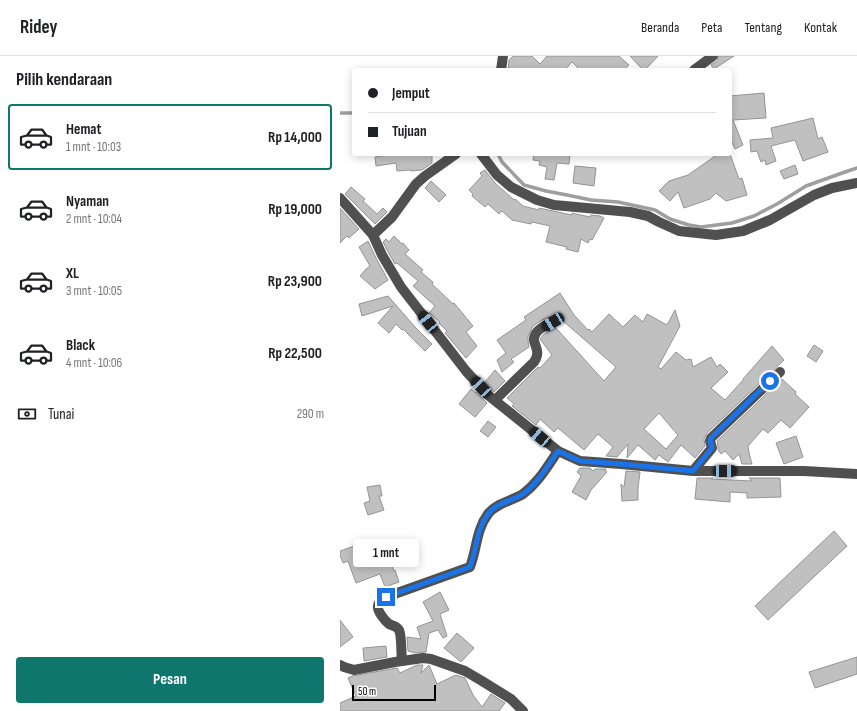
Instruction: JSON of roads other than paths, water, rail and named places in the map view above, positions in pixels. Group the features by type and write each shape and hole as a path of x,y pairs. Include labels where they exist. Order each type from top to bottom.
{"street":[{"path":"501,68 503,56"},
{"path":"698,63 713,56"},
{"path":"373,235 392,217 416,184 453,156"},
{"path":"482,156 497,175 511,187 537,200 554,205 630,212 648,216 679,230 716,235 743,231 770,220 814,195 832,188 857,183"},
{"path":"340,198 373,235 382,255 401,287 466,371 488,395 558,451 580,461 693,471 804,471 857,474"},
{"path":"495,400 534,362 538,353 534,335 540,329 553,322"},
{"path":"693,471 712,448 710,441 711,438 780,372"},
{"path":"402,661 400,633 396,626 390,625 384,620 378,604 386,597 470,567 477,538 482,524 489,513 498,506 532,488 558,451"},
{"path":"340,665 354,670 402,661 423,658 431,659 465,671 511,699 523,711"}],"waterway":[{"path":"340,113 352,113"},
{"path":"499,156 502,162 524,185 591,200 618,202 655,210 670,219 701,227 732,223 754,216 806,186 857,168"}]}
